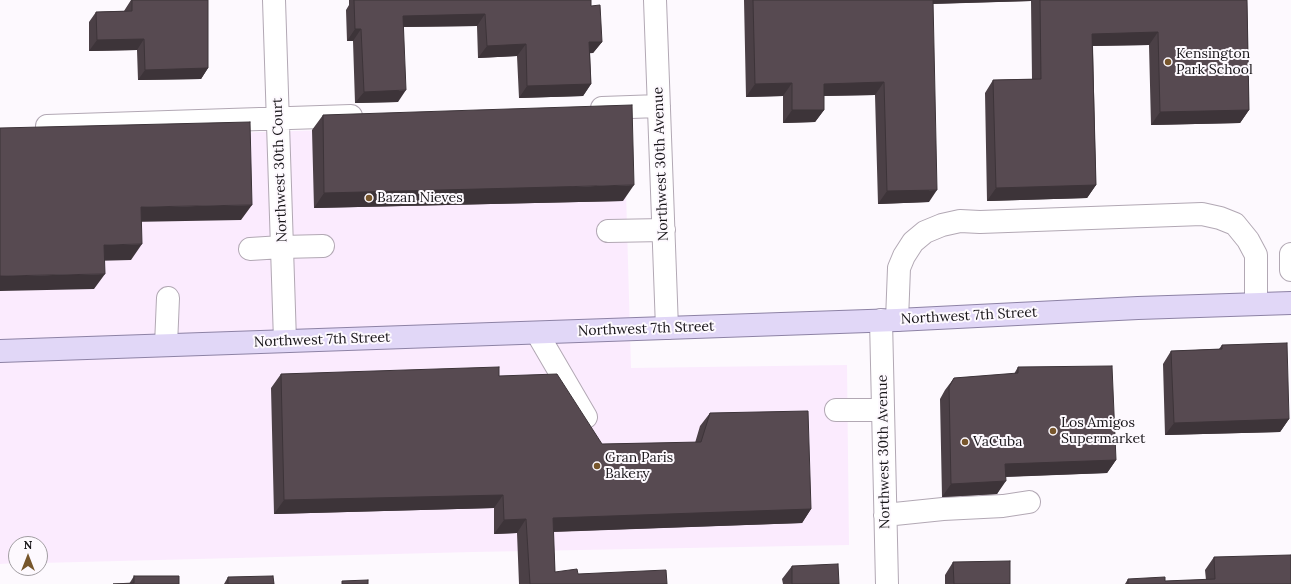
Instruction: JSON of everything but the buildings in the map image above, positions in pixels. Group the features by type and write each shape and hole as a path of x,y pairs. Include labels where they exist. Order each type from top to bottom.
{"main road":[{"name":"Northwest 7th Street","path":"0,351 889,320 1130,308 1291,303"}],"street":[{"name":"Northwest 30th Court","path":"274,0 285,341"},
{"name":"Northwest 30th Avenue","path":"656,0 667,328"},
{"path":"581,108 659,106"},
{"path":"47,126 374,115"},
{"name":"Northwest 30th Avenue","path":"886,584 882,410 889,320 899,268 904,256 913,242 925,232 942,225 960,221 980,222 1202,214 1220,218 1235,224 1248,240 1256,255 1256,304"},
{"path":"608,231 664,230"},
{"path":"250,249 323,246"},
{"path":"1290,254 1291,270"},
{"path":"166,345 168,298"},
{"path":"537,333 586,417"},
{"path":"836,410 882,410"},
{"path":"885,515 943,509 1003,506 1029,502"}],"shaded area":[{"path":"624,121 631,368 847,365 849,545 473,552 48,563 48,536 8,536 8,564 0,564 0,140"}],"place":[{"name":"Kensington Park School","path":"1168,62"},
{"name":"Bazan Nieves","path":"369,198"},
{"name":"Los Amigos Supermarket","path":"1053,431"},
{"name":"VaCuba","path":"965,442"},
{"name":"Gran Paris Bakery","path":"597,466"}]}
